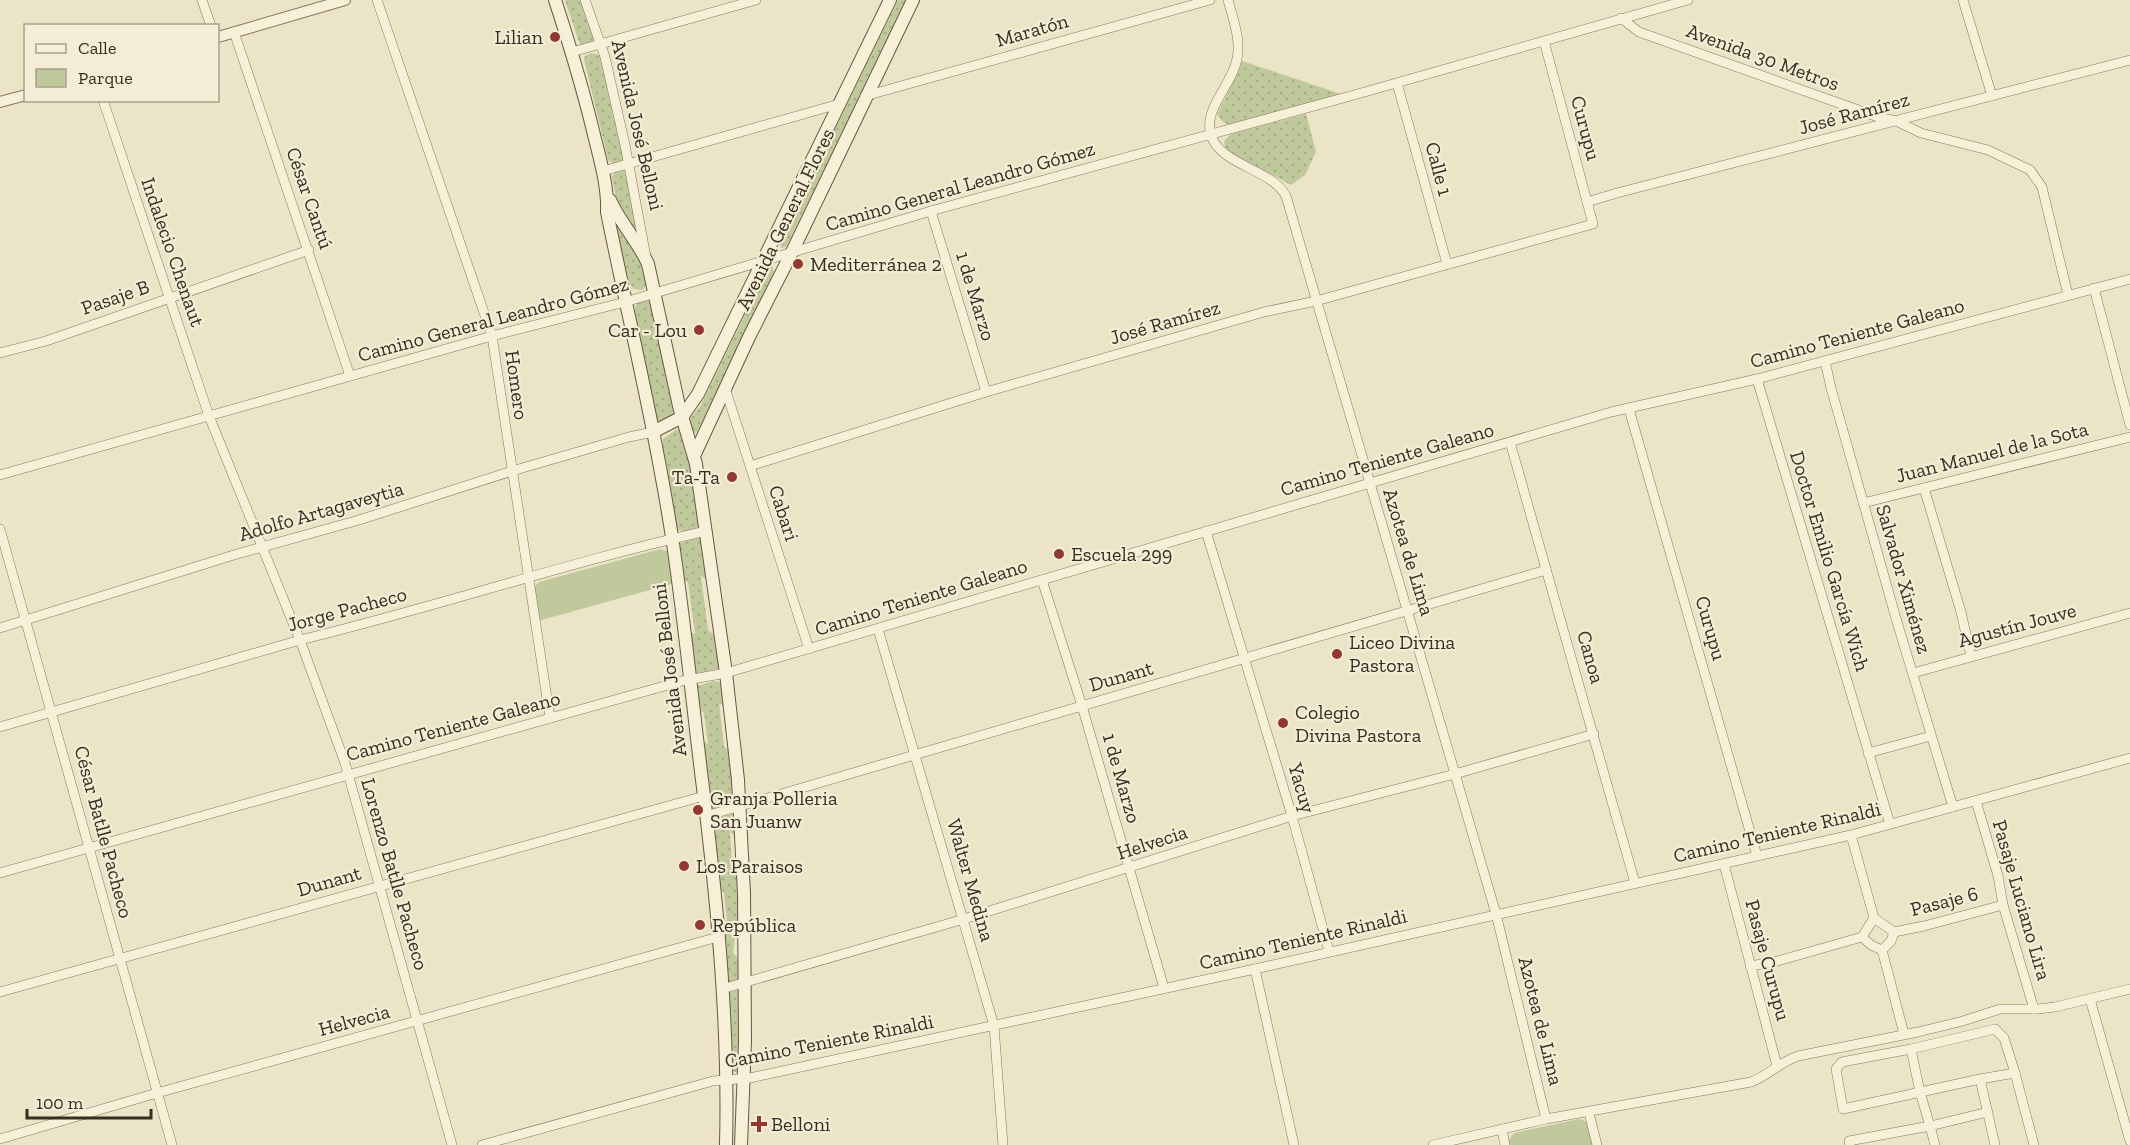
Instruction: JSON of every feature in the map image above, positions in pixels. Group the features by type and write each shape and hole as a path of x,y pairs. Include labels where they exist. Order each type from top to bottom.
{"main road":[{"name":"Avenida José Belloni","path":"555,0 572,52 608,196 618,217 638,245 646,261 682,417 694,456 726,673 740,807 744,893 744,1079 741,1145"},
{"name":"Avenida General Flores","path":"653,432 682,417 698,394 890,0"},
{"name":"Avenida General Flores","path":"694,456 725,387 913,0"},
{"name":"Avenida José Belloni","path":"608,196 607,212 653,432 672,539 690,680 704,796 722,988 727,1079 726,1145"}],"street":[{"path":"202,0 210,24"},
{"path":"219,37 345,0"},
{"name":"Homero","path":"377,0 492,336 550,718"},
{"name":"Avenida José Belloni","path":"585,0 601,44 629,165 646,261"},
{"path":"572,52 756,0"},
{"name":"Maratón","path":"865,96 1210,0"},
{"path":"1211,134 1210,114 1233,74 1238,52 1237,33 1228,0"},
{"name":"Camino General Leandro Gómez","path":"0,475 492,336 625,302 931,211 1397,83 1688,0"},
{"path":"1963,0 1992,96"},
{"name":"Avenida 30 Metros","path":"1622,18 1639,32 1878,117 1896,121 1921,133 1988,150 2030,170 2042,187 2068,295"},
{"name":"César Cantú","path":"234,32 350,376"},
{"name":"Curupu","path":"1544,41 1593,224"},
{"name":"José Ramírez","path":"1587,202 2130,60"},
{"name":"Calle 1","path":"1397,83 1447,264"},
{"path":"0,102 24,96"},
{"name":"Indalecio Chenaut","path":"104,102 209,416"},
{"path":"603,171 839,104"},
{"name":"Azotea de Lima","path":"1211,134 1220,150 1271,181 1283,192 1496,914 1546,1119"},
{"name":"1 de Marzo","path":"931,211 986,392"},
{"name":"José Ramírez","path":"750,466 986,392 1264,312 1316,301 1593,224"},
{"name":"Pasaje B","path":"0,354 46,341 309,250"},
{"name":"Camino Teniente Galeano","path":"0,873 550,718 690,680 726,673 1611,412 1629,410 1756,379 2130,279"},
{"path":"2094,288 2130,426"},
{"name":"Salvador Ximénez","path":"1825,361 1897,622 1953,807"},
{"name":"Doctor Emilio García Wich","path":"1756,379 1890,824"},
{"name":"Cabari","path":"725,387 809,649"},
{"name":"Curupu","path":"1629,410 1757,856"},
{"name":"Lorenzo Batlle Pacheco","path":"209,416 300,640 348,774 381,885 452,1145"},
{"name":"Adolfo Artagaveytia","path":"0,628 359,520 512,471 653,432"},
{"name":"Juan Manuel de la Sota","path":"1863,503 2130,437"},
{"name":"Canoa","path":"1510,442 1635,883"},
{"path":"1924,488 1962,612 1971,656"},
{"name":"Jorge Pacheco","path":"0,727 300,640 706,531"},
{"name":"Yacuy","path":"1206,531 1292,816 1329,951"},
{"name":"César Batlle Pacheco","path":"0,532 172,1145"},
{"name":"Dunant","path":"706,816 1546,570"},
{"name":"1 de Marzo","path":"1041,580 1082,706 1164,988"},
{"name":"Agustín Jouve","path":"1913,674 2130,613"},
{"name":"Walter Medina","path":"878,629 994,1026 1003,1145"},
{"name":"Helvecia","path":"722,988 964,919 1292,816 1455,774 1594,734"},
{"path":"1868,753 1931,736"},
{"name":"Camino Teniente Rinaldi","path":"482,1145 713,1081 744,1079 994,1026 1851,835 2130,758"},
{"name":"Dunant","path":"0,992 704,796"},
{"name":"Pasaje Luciano Lira","path":"1976,801 1998,876 2003,905 2034,1009"},
{"path":"1750,966 1774,962 1862,937 1874,918 1851,835"},
{"name":"Pasaje Curupu","path":"1724,864 1777,1066"},
{"name":"Pasaje 6","path":"1874,918 1894,932 2003,905"},
{"name":"Pasaje 6","path":"1882,950 1891,940 1894,932"},
{"path":"1862,937 1871,945 1882,950 1904,1034"},
{"name":"Helvecia","path":"0,1139 157,1093 718,938"},
{"path":"1255,969 1294,1145"},
{"path":"1433,1145 1546,1119 1751,1082 1770,1074 1777,1066 1798,1056 1963,1021 2000,1009 2034,1009 2130,989"},
{"path":"2090,999 2130,1141"},
{"path":"2015,1073 1844,1109 1836,1069 1842,1062 1911,1049 1995,1029 2004,1038 2015,1073 2034,1144 2023,1145"},
{"path":"1911,1049 1935,1145"},
{"path":"1980,1079 1988,1112 1992,1144"},
{"path":"1850,1143 1988,1112"},
{"path":"1589,1113 1597,1145"},
{"path":"1502,1129 1505,1145"}],"green space":[{"path":"565,0 581,0 594,42 580,45"},
{"path":"898,0 907,0 786,247 781,248 780,242"},
{"path":"591,53 600,55 624,160 622,163 614,164 608,160 584,59"},
{"path":"1242,61 1341,94 1229,125 1223,122 1217,114"},
{"path":"1306,114 1316,152 1305,175 1291,185 1228,151 1225,147 1224,141 1231,134"},
{"path":"625,169 638,235 618,208 612,177 617,170"},
{"path":"609,204 620,230 639,253 648,284 642,290 634,289 630,285"},
{"path":"772,266 774,272 697,432 693,434 689,420 701,405 768,268"},
{"path":"643,300 651,302 676,411 675,414 659,422 655,420 634,311 637,302"},
{"path":"677,429 682,431 696,486 693,491 696,511 699,513 700,525 687,532 675,529 662,446 663,439"},
{"path":"700,537 708,580 701,576 708,630 714,635 719,668 697,675 693,672 688,632 695,634 688,582 681,579 677,544"},
{"path":"660,549 670,552 675,583 538,621 535,586 539,582"},
{"path":"714,681 722,683 726,708 719,703 724,747 731,751 734,804 713,809 700,739 708,744 704,713 696,706 697,686"},
{"path":"735,815 738,837 730,832 732,860 740,867 742,931 736,927 733,953 740,960 740,977 738,982 728,984 719,917 727,920 724,893 718,886 713,824 719,817"},
{"path":"737,990 740,993 739,1072 728,1071 726,994"},
{"path":"1579,1119 1589,1125 1594,1145 1510,1145 1509,1140 1514,1133"}],"place":[{"name":"Lilian","path":"555,37"},
{"name":"Mediterránea 2","path":"798,264"},
{"name":"Car - Lou","path":"699,330"},
{"name":"Ta-Ta","path":"732,477"},
{"name":"Escuela 299","path":"1059,554"},
{"name":"Liceo Divina Pastora","path":"1337,654"},
{"name":"Colegio Divina Pastora","path":"1283,723"},
{"name":"Granja Polleria San Juanw","path":"698,810"},
{"name":"Los Paraisos","path":"684,866"},
{"name":"República","path":"700,925"},
{"name":"Belloni","path":"759,1124"}]}
